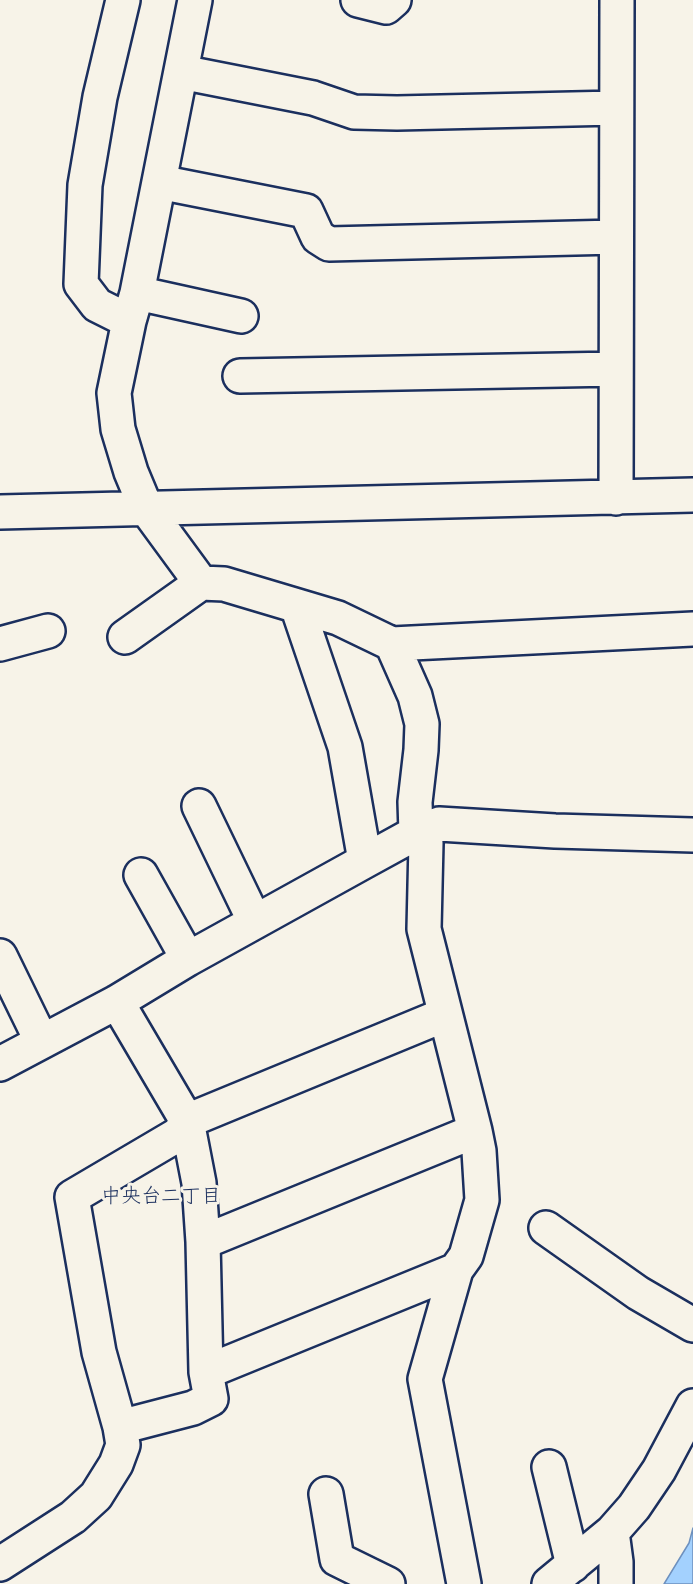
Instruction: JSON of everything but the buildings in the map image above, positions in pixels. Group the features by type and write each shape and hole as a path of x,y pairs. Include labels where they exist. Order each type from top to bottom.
{"street":[{"path":"123,0 100,97 85,185 81,284 97,305 241,316"},
{"path":"195,0 114,393 118,429 131,472 146,508 201,583"},
{"path":"358,0 386,7 394,0"},
{"path":"616,498 617,0"},
{"path":"181,72 314,98 354,112 616,108"},
{"path":"159,182 306,211 318,237 329,244 616,237"},
{"path":"240,376 616,369"},
{"path":"0,512 693,495"},
{"path":"125,637 201,583 224,584 338,618 392,644 693,628"},
{"path":"297,606 345,747 365,861"},
{"path":"0,644 48,631"},
{"path":"392,644 415,696 422,723 416,833 426,843 424,929 479,1151 482,1200 466,1256 456,1270 425,1379 464,1584"},
{"path":"199,806 255,922"},
{"path":"0,1064 41,1040 117,1002 188,959 416,833 439,824 555,831 693,835"},
{"path":"141,875 188,959"},
{"path":"0,956 41,1040"},
{"path":"117,1002 187,1121 199,1183 203,1242 206,1372 211,1400 193,1408 120,1427"},
{"path":"0,1564 73,1517 96,1496 116,1464 123,1445 99,1352 72,1197 179,1134 187,1121 444,1014"},
{"path":"203,1242 474,1131"},
{"path":"546,1228 638,1293 693,1325"},
{"path":"206,1372 456,1270"},
{"path":"561,1574 612,1532 644,1494 693,1406"},
{"path":"549,1467 561,1574"},
{"path":"326,1494 337,1559 388,1584"},
{"path":"612,1532 616,1584"}],"water":[{"path":"693,1528 693,1584 664,1584 689,1543"}],"district":[{"name":"中央台二丁目","path":"161,1196"}]}
